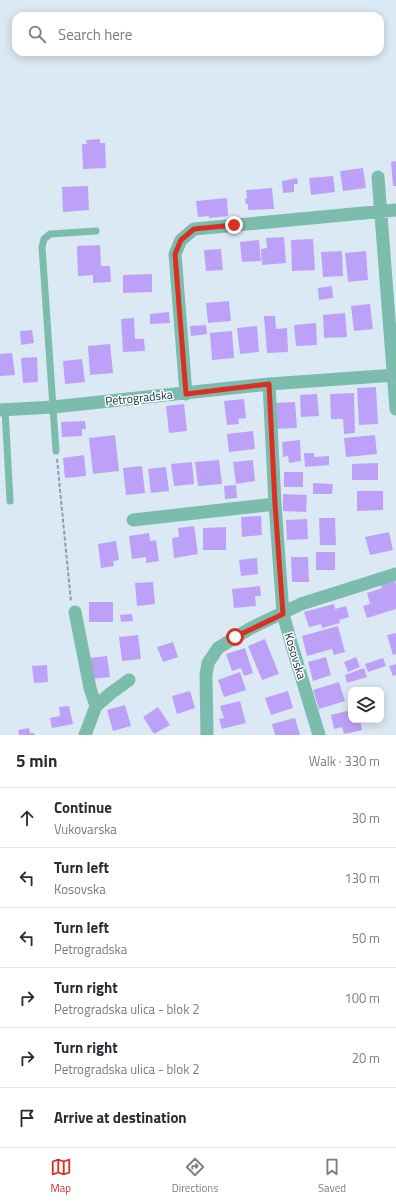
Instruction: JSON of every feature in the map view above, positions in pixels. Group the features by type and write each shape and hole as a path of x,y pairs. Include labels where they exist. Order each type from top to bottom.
{"street":[{"path":"378,177 394,355 396,409"},
{"path":"186,394 175,254 181,240 194,229 396,210"},
{"name":"Petrogradska","path":"2,410 53,407 269,384 394,375"},
{"name":"Kosovska","path":"269,384 275,504 283,614 319,735"},
{"path":"133,520 275,504"},
{"path":"207,735 206,675 208,663 218,648 251,628 283,614 301,604 396,574"},
{"path":"75,612 90,688 96,706"},
{"path":"85,735 96,706 129,680"}],"lane":[{"path":"56,451 42,247 44,239 50,234 96,231"},
{"path":"2,410 10,501"}],"path":[{"path":"56,451 71,602 75,612"}],"building":[{"path":"100,139 100,143 105,143 106,168 83,169 82,144 87,144 86,140"},
{"path":"396,161 396,186 393,186 391,162"},
{"path":"363,168 366,188 343,191 340,171"},
{"path":"333,176 335,192 311,195 309,178"},
{"path":"297,178 298,184 294,184 294,192 283,193 282,181"},
{"path":"88,186 89,210 63,212 62,187"},
{"path":"272,188 274,209 248,210 248,204 246,204 245,199 247,198 246,190"},
{"path":"227,198 228,216 209,218 209,216 198,217 196,201"},
{"path":"284,237 286,263 262,265 261,249 267,248 266,238"},
{"path":"313,239 315,270 292,271 291,240"},
{"path":"259,240 261,261 242,262 240,242"},
{"path":"100,245 101,266 110,266 111,282 93,283 93,275 78,276 77,246"},
{"path":"221,249 223,270 206,271 204,250"},
{"path":"342,251 343,276 323,277 321,252"},
{"path":"366,251 368,280 348,282 345,253"},
{"path":"152,274 152,292 123,293 123,275"},
{"path":"332,286 333,298 319,300 318,288"},
{"path":"229,301 231,321 208,323 206,303"},
{"path":"370,304 373,329 354,331 351,306"},
{"path":"169,312 170,323 150,324 150,314"},
{"path":"345,313 347,337 324,338 323,315"},
{"path":"264,316 275,316 276,329 287,328 288,352 267,353"},
{"path":"134,318 135,339 144,339 145,351 123,352 121,319"},
{"path":"316,323 317,345 296,346 294,325"},
{"path":"206,325 207,334 191,336 190,326"},
{"path":"257,326 259,352 240,354 237,328"},
{"path":"32,330 34,343 21,345 20,331"},
{"path":"232,331 234,358 212,360 210,333"},
{"path":"110,344 113,373 90,375 88,346"},
{"path":"12,353 15,375 0,376 0,354"},
{"path":"37,357 38,382 23,383 21,358"},
{"path":"82,359 85,382 65,384 63,361"},
{"path":"376,387 378,424 359,425 357,388"},
{"path":"354,393 355,433 344,434 343,419 331,419 330,394"},
{"path":"317,394 319,416 301,417 300,395"},
{"path":"244,399 246,418 238,419 239,424 227,425 224,401"},
{"path":"295,402 297,428 275,429 274,403"},
{"path":"184,404 187,431 169,433 166,406"},
{"path":"85,421 86,429 82,429 82,436 62,437 61,422"},
{"path":"253,431 255,449 229,452 227,434"},
{"path":"115,435 119,471 93,474 89,438"},
{"path":"375,435 377,454 346,457 344,438"},
{"path":"300,440 301,461 289,463 288,456 283,457 282,442"},
{"path":"304,453 314,453 314,457 329,456 329,465 305,467"},
{"path":"84,455 86,476 65,478 63,458"},
{"path":"219,460 222,484 198,486 195,462"},
{"path":"253,460 255,481 236,484 233,462"},
{"path":"192,462 194,484 174,486 171,464"},
{"path":"378,463 378,480 352,480 352,464"},
{"path":"142,466 145,493 126,495 123,468"},
{"path":"166,467 169,491 151,493 148,469"},
{"path":"284,472 303,472 303,487 284,487"},
{"path":"313,483 333,484 332,494 313,494"},
{"path":"236,485 237,498 225,499 224,486"},
{"path":"357,491 383,491 383,510 357,511"},
{"path":"283,494 307,495 306,512 283,511"},
{"path":"261,516 262,535 242,537 241,517"},
{"path":"319,518 335,518 336,545 320,545"},
{"path":"307,519 308,539 287,540 286,520"},
{"path":"194,526 198,554 174,558 172,538 179,537 178,528"},
{"path":"226,527 226,550 203,550 203,528"},
{"path":"389,532 393,550 370,555 365,537"},
{"path":"149,533 150,541 156,540 159,561 146,563 146,557 132,559 129,536"},
{"path":"116,541 119,560 113,561 114,566 101,568 98,544"},
{"path":"316,552 335,552 335,570 316,570"},
{"path":"291,557 308,557 309,582 292,582"},
{"path":"257,558 258,574 241,576 239,560"},
{"path":"395,581 396,609 367,618 363,606 370,604 367,593 382,588 381,585"},
{"path":"153,582 155,604 137,606 135,583"},
{"path":"260,586 261,596 255,596 256,606 234,608 232,589"},
{"path":"89,602 113,602 113,622 89,622"},
{"path":"334,604 335,609 346,606 349,617 339,620 340,623 322,628 321,624 309,627 304,612"},
{"path":"132,614 133,621 121,622 120,615"},
{"path":"338,626 345,652 334,655 332,649 307,656 302,636"},
{"path":"396,633 396,654 393,655 387,635"},
{"path":"138,635 141,659 122,661 119,637"},
{"path":"265,639 279,674 262,680 248,646"},
{"path":"173,642 178,657 163,662 157,647"},
{"path":"245,648 253,673 244,676 241,668 232,671 226,654"},
{"path":"107,656 110,677 92,679 90,658"},
{"path":"326,657 331,675 313,681 308,662"},
{"path":"356,657 360,667 348,672 344,662"},
{"path":"383,658 386,666 368,672 365,664"},
{"path":"396,664 396,675 393,676 389,666"},
{"path":"47,665 48,682 34,683 32,666"},
{"path":"364,668 367,677 347,683 345,675"},
{"path":"240,672 246,690 224,697 218,680"},
{"path":"339,682 345,701 319,709 313,690"},
{"path":"190,691 195,708 177,714 172,696"},
{"path":"288,691 293,708 271,715 265,698"},
{"path":"240,701 246,723 222,729 219,719 224,718 220,706"},
{"path":"125,705 131,726 113,731 107,710"},
{"path":"69,706 73,724 52,728 50,718 60,716 59,707"},
{"path":"158,707 170,725 154,734 143,717"},
{"path":"348,711 348,723 361,723 362,730 344,734 342,727 334,729 331,715"},
{"path":"295,718 300,735 275,735 272,724"},
{"path":"29,728 30,733 34,733 35,735 19,735 18,730"}],"route":[{"path":"234,225 194,229 181,240 175,254 186,394 269,384 275,504 283,614 251,628 235,637"}]}
